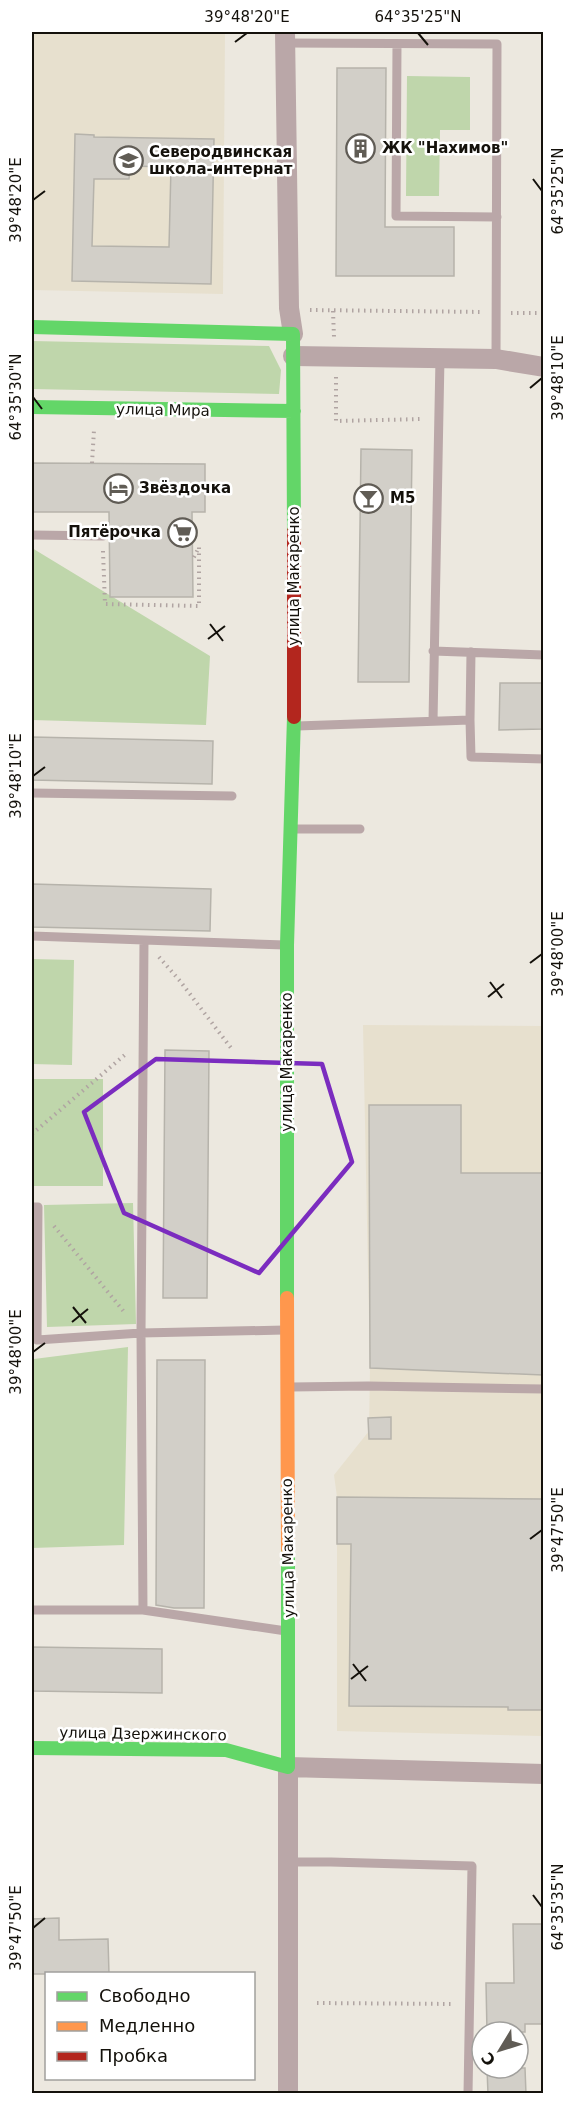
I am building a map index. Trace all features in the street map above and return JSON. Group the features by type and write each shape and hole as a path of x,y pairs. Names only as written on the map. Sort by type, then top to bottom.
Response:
{"street":[{"name":"улица Макаренко","path":"285,37 289,308 293,334 294,411 294,726 287,945 288,2094"},
{"path":"32,327 293,334"},
{"path":"292,356 496,359 543,367"},
{"name":"улица Мира","path":"32,407 294,411"},
{"name":"улица Дзержинского","path":"32,1748 226,1750 288,1767"},
{"path":"288,1767 543,1774"}],"lane":[{"path":"285,37 397,44 497,44 496,359"},
{"path":"397,44 396,216 496,217"},
{"path":"433,721 440,358"},
{"path":"32,535 103,536"},
{"path":"433,651 543,655"},
{"path":"471,652 471,757 543,759"},
{"path":"294,726 470,720"},
{"path":"32,793 232,796"},
{"path":"290,829 360,829"},
{"path":"32,936 287,945"},
{"path":"143,1610 141,1333 144,940"},
{"path":"35,1207 37,1340 141,1333 287,1329"},
{"path":"289,1387 543,1389"},
{"path":"32,1610 143,1610 288,1632"},
{"path":"288,1862 472,1866 468,2094"}],"path":[{"path":"300,310 543,313"},
{"path":"336,421 439,418"},
{"path":"92,464 94,424"},
{"path":"103,536 105,604 199,606 199,547 192,561"},
{"path":"144,940 180,981 231,1048"},
{"path":"32,1134 143,1040"},
{"path":"35,1207 141,1333"},
{"path":"318,2003 470,2004"}],"highlighted area":[{"path":"156,1059 322,1064 352,1162 259,1273 124,1213 84,1112"}],"shaded area":[{"name":"Северодвинская школа-интернат","path":"32,32 225,32 223,294 32,290"},
{"path":"363,1025 543,1026 543,1736 337,1731 337,1497 334,1475 369,1431 370,1368"}],"green space":[{"path":"407,76 470,77 470,130 440,130 439,196 406,196"},
{"path":"32,341 269,346 281,370 279,394 32,389"},
{"path":"32,548 210,656 206,725 32,720"},
{"path":"32,959 74,960 72,1065 32,1064"},
{"path":"32,1079 103,1079 103,1186 32,1186"},
{"path":"133,1203 136,1324 47,1327 44,1205"},
{"path":"128,1347 124,1545 32,1548 34,1359"}],"building":[{"name":"ЖК \"Нахимов\"","path":"337,68 386,68 385,227 454,227 454,276 336,276"},
{"path":"75,134 94,135 94,137 214,139 211,284 72,281","holes":["130,166 171,167 169,247 92,246 94,179 129,179"]},
{"path":"361,449 412,450 409,682 358,682"},
{"path":"32,463 205,464 205,512 192,512 193,597 110,597 109,512 32,512"},
{"path":"500,683 543,683 543,729 499,730"},
{"path":"32,737 213,741 212,784 32,780"},
{"path":"32,884 211,889 210,931 32,927"},
{"path":"165,1050 209,1051 207,1298 163,1298"},
{"path":"369,1105 461,1105 461,1173 543,1173 543,1375 370,1368"},
{"path":"157,1360 205,1360 204,1608 174,1608 156,1605"},
{"path":"391,1417 391,1439 369,1439 368,1418"},
{"path":"337,1497 543,1499 543,1710 508,1710 508,1707 349,1706 351,1544 337,1544"},
{"path":"32,1647 162,1649 162,1693 32,1691"},
{"path":"59,1918 59,1940 108,1939 109,1972 32,1974 32,1919"},
{"path":"513,1924 543,1924 543,2024 530,2024 530,2020 487,2020 486,1983 514,1983"},
{"path":"487,2080 525,2080 526,2094 488,2094"}],"traffic: fast":[{"path":"32,327 293,334 294,531"},
{"path":"32,407 294,411"},
{"path":"287,1298 287,945 294,717"},
{"path":"32,1748 226,1750 288,1767 288,1549"}],"traffic: slow":[{"path":"287,1298 288,1549"}],"traffic: jam":[{"path":"294,531 294,717"}],"place":[{"name":"ЖК \"Нахимов\"","path":"361,148"},
{"name":"Северодвинская школа-интернат","path":"128,161"},
{"name":"Звёздочка","path":"118,488"},
{"name":"М5","path":"369,498"},
{"name":"Пятёрочка","path":"182,532"}]}
